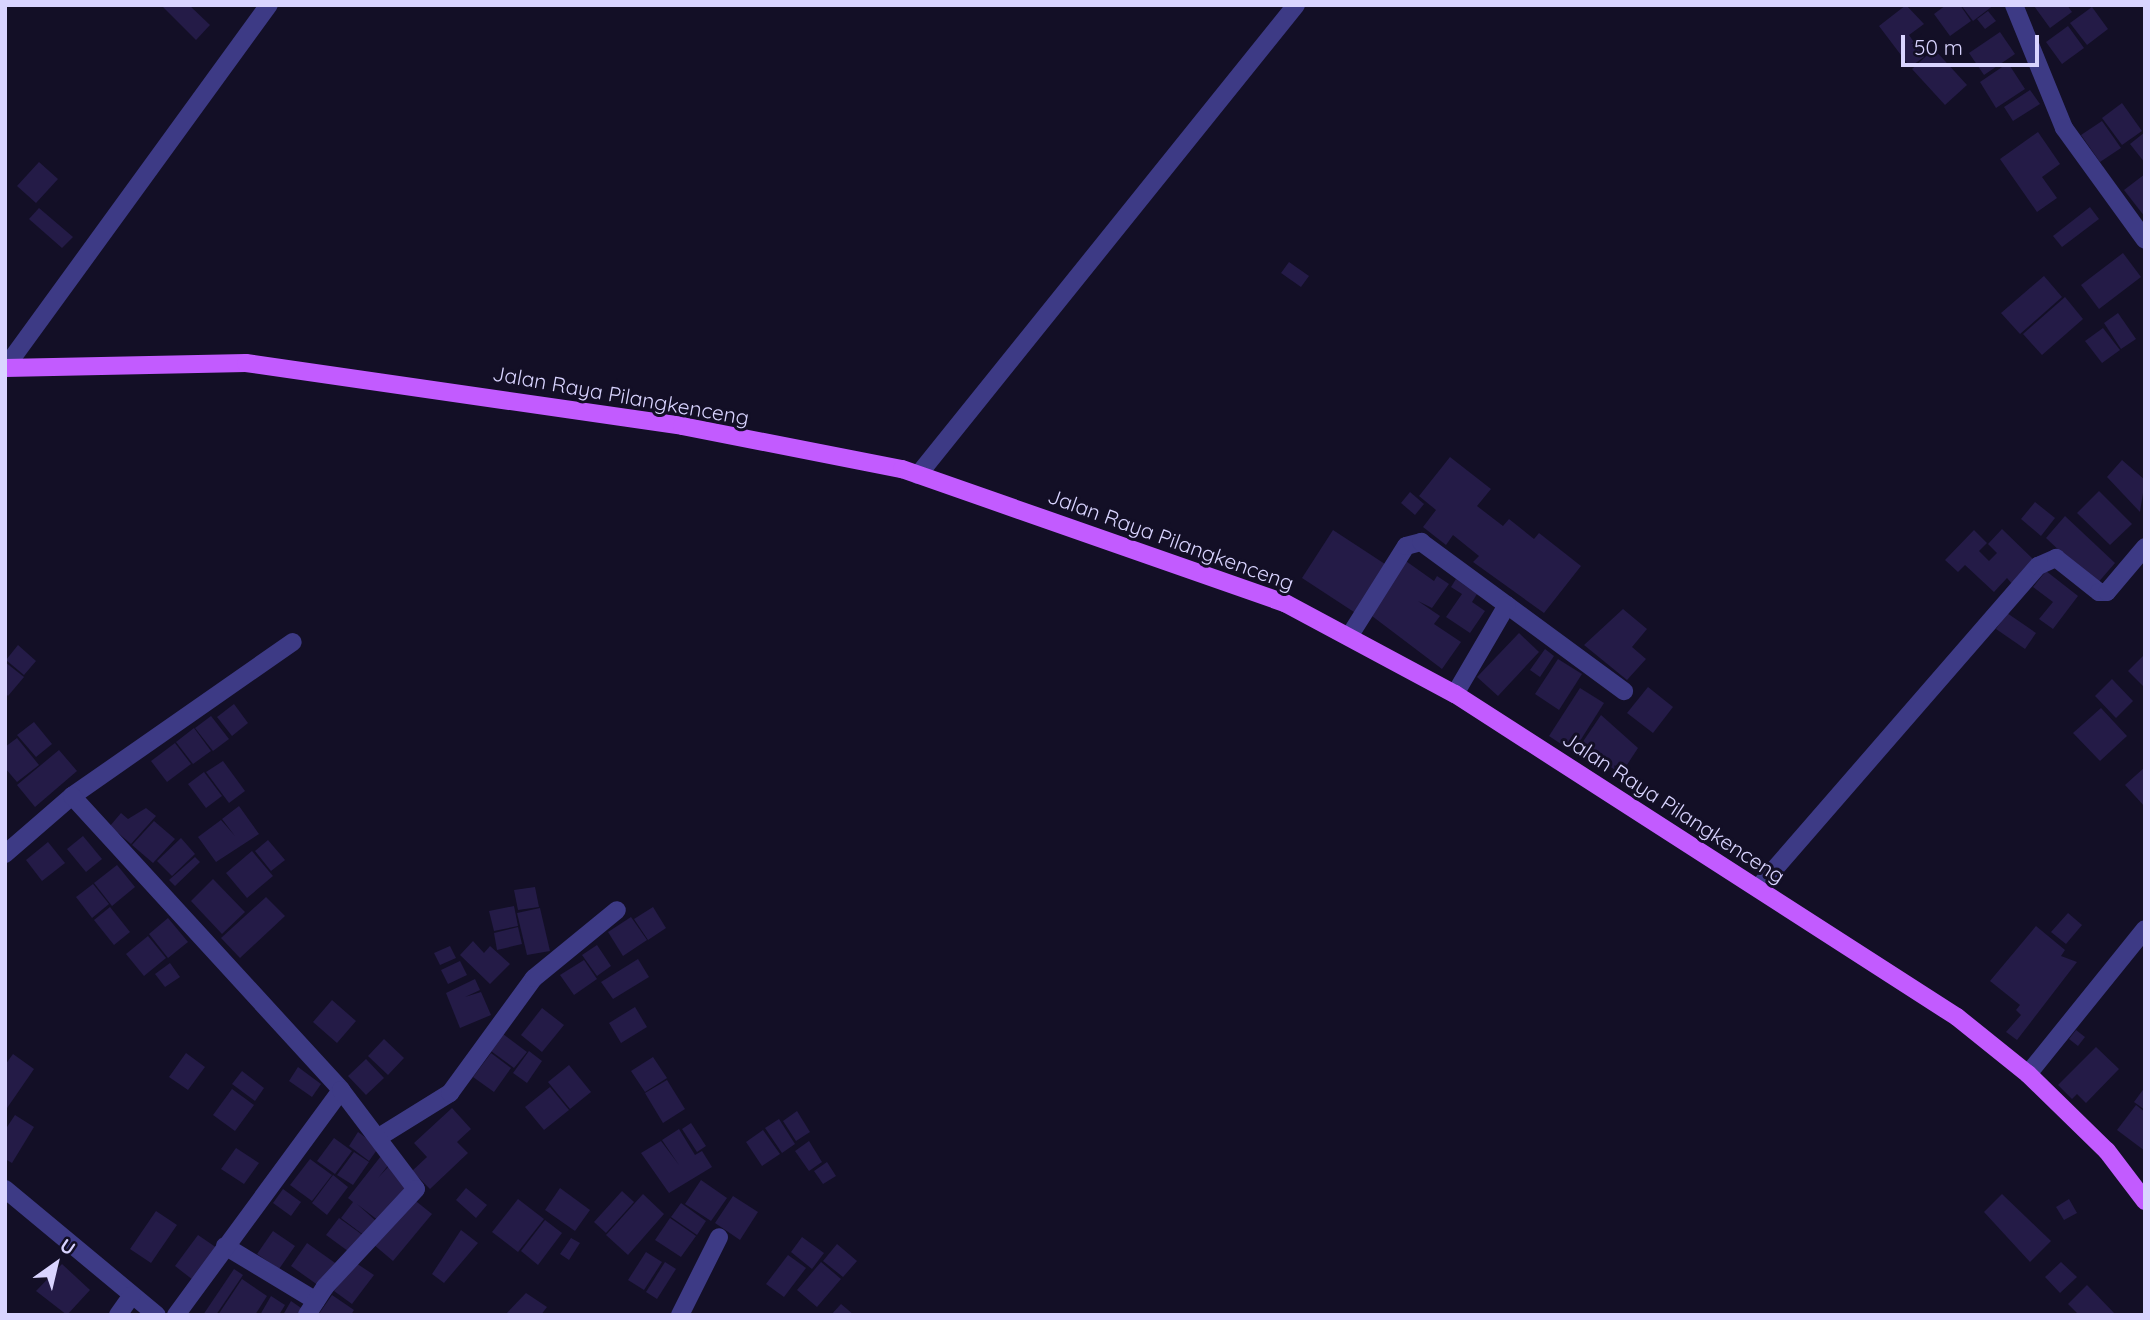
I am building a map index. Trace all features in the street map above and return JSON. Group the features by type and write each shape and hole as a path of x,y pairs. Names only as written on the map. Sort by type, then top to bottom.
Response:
{"main road":[{"name":"Jalan Raya Pilangkenceng","path":"5,368 190,362 340,373 682,426 918,475 1285,603 1350,635 1455,694 1957,1017 2028,1074 2107,1151 2145,1201"}],"street":[{"path":"5,368 269,5"},
{"path":"918,475 1296,5"},
{"path":"2014,5 2064,128 2145,240"},
{"path":"1350,635 1412,542 1428,545 1624,691"},
{"path":"1758,888 2038,566 2056,558 2107,592 2145,547"},
{"path":"1455,694 1507,605"},
{"path":"7,848 72,796 293,642"},
{"path":"72,796 341,1090 415,1184 416,1193 312,1308 225,1246"},
{"path":"379,1137 450,1094 534,978 617,910"},
{"path":"2028,1074 2145,929"},
{"path":"176,1315 341,1090"},
{"path":"5,1189 157,1315"},
{"path":"680,1315 719,1237"},
{"path":"118,1315 132,1295"}],"building":[{"path":"161,5 189,5 210,25 196,40"},
{"path":"1906,5 1924,24 1909,35 1924,57 1910,67 1879,26"},
{"path":"1946,5 1960,5 1971,21 1950,36 1934,14"},
{"path":"1961,5 1994,5 1973,21"},
{"path":"2067,5 2072,12 2050,28 2034,6"},
{"path":"2092,7 2108,29 2087,45 2070,23"},
{"path":"1988,11 1996,21 1985,29 1977,19"},
{"path":"2068,26 2084,48 2062,64 2046,42"},
{"path":"2000,32 2015,54 1984,75 1969,53"},
{"path":"1934,49 1967,85 1945,105 1912,69"},
{"path":"2008,63 2025,89 1996,108 1980,82"},
{"path":"2030,90 2040,104 2013,121 2004,107"},
{"path":"2122,103 2142,131 2122,145 2102,118"},
{"path":"2102,121 2121,148 2100,162 2081,135"},
{"path":"2038,132 2060,164 2042,177 2057,198 2037,212 2000,159"},
{"path":"2145,132 2145,163 2130,144"},
{"path":"39,162 58,179 36,203 17,186"},
{"path":"2145,174 2145,217 2124,190"},
{"path":"2090,207 2099,219 2062,247 2053,236"},
{"path":"39,208 73,237 62,248 29,219"},
{"path":"2123,253 2141,277 2099,309 2081,285"},
{"path":"1289,262 1309,276 1301,287 1281,273"},
{"path":"2044,276 2062,297 2020,334 2001,313"},
{"path":"2065,297 2083,319 2042,355 2023,334"},
{"path":"2118,313 2136,339 2121,349 2104,323"},
{"path":"2103,328 2120,350 2102,363 2085,341"},
{"path":"1450,457 1491,489 1477,506 1503,526 1509,519 1534,539 1539,533 1581,566 1544,613 1473,562 1479,556 1453,535 1446,545 1423,527 1436,510 1419,496"},
{"path":"2122,460 2145,480 2140,512 2107,477"},
{"path":"2099,491 2132,524 2110,545 2077,513"},
{"path":"1410,492 1424,504 1415,515 1401,503"},
{"path":"2035,502 2055,518 2041,536 2021,519"},
{"path":"2065,516 2115,563 2096,585 2046,538"},
{"path":"2002,529 2036,562 2013,585 2007,578 1994,592 1965,565 1958,572 1945,560 1974,530 1987,543 1979,551 1989,561 1997,553 1988,544"},
{"path":"1333,530 1388,566 1357,614 1302,578"},
{"path":"1403,559 1434,581 1437,576 1449,584 1432,608 1418,601 1440,616 1434,624 1461,642 1442,669 1368,613"},
{"path":"2046,571 2078,596 2053,629 2039,619 2053,602 2033,587"},
{"path":"1456,579 1477,594 1472,602 1485,611 1470,633 1446,617 1462,594 1451,587"},
{"path":"1623,609 1647,629 1632,647 1646,659 1627,680 1584,645"},
{"path":"2007,613 2036,633 2025,649 1996,629"},
{"path":"1519,633 1539,652 1498,696 1477,677"},
{"path":"18,645 36,661 24,675 6,660"},
{"path":"1545,649 1554,656 1540,677 1530,670"},
{"path":"2145,654 2145,688 2128,671"},
{"path":"1558,659 1582,674 1559,710 1535,694"},
{"path":"5,662 24,677 8,696 5,693"},
{"path":"2112,679 2133,701 2116,718 2095,696"},
{"path":"1648,687 1673,707 1653,733 1627,713"},
{"path":"1580,688 1604,703 1573,752 1549,736"},
{"path":"234,704 248,723 232,736 217,717"},
{"path":"2101,708 2127,736 2100,761 2073,733"},
{"path":"1601,715 1638,748 1621,774 1580,746"},
{"path":"211,716 229,739 213,751 195,728"},
{"path":"34,722 52,744 36,757 17,735"},
{"path":"194,728 211,751 193,764 176,742"},
{"path":"17,738 39,765 17,782 5,768 5,747"},
{"path":"175,743 191,764 167,782 151,761"},
{"path":"59,750 77,771 35,807 17,785"},
{"path":"223,761 245,791 229,803 206,772"},
{"path":"2145,767 2145,807 2125,785"},
{"path":"204,772 222,796 206,808 188,784"},
{"path":"239,806 259,834 216,862 198,837 221,820 235,836 222,819"},
{"path":"146,808 156,816 131,844 110,826 121,813 128,819"},
{"path":"154,821 175,839 153,863 132,845"},
{"path":"83,836 102,859 86,872 67,849"},
{"path":"181,838 195,854 172,876 157,861"},
{"path":"268,840 285,860 271,871 255,851"},
{"path":"48,842 65,863 42,881 26,860"},
{"path":"252,851 273,876 247,898 226,873"},
{"path":"195,857 200,862 175,886 169,880"},
{"path":"117,865 135,887 112,906 94,883"},
{"path":"213,879 245,912 222,934 191,901"},
{"path":"93,884 109,904 92,918 76,897"},
{"path":"535,887 539,907 518,910 514,890"},
{"path":"266,897 285,916 240,958 221,938"},
{"path":"514,906 518,926 494,931 489,911"},
{"path":"110,907 130,932 114,945 94,920"},
{"path":"653,907 666,928 648,940 634,919"},
{"path":"540,908 550,951 527,955 517,913"},
{"path":"2068,913 2082,925 2066,944 2051,932"},
{"path":"631,917 647,940 623,956 608,932"},
{"path":"168,918 188,942 168,958 149,934"},
{"path":"2036,926 2065,950 2061,956 2077,962 2017,1040 2006,1032 2021,1015 2016,1010 2020,1005 1990,981"},
{"path":"518,927 522,944 497,950 494,933"},
{"path":"148,936 166,958 144,976 126,954"},
{"path":"473,941 484,953 490,946 510,964 490,984 460,955"},
{"path":"597,945 611,966 597,976 582,955"},
{"path":"450,946 456,958 440,965 434,953"},
{"path":"638,959 649,977 613,999 601,982"},
{"path":"584,960 597,979 574,995 560,975"},
{"path":"460,961 467,975 448,984 441,970"},
{"path":"170,963 180,977 165,987 155,974"},
{"path":"475,979 480,990 465,997 481,992 491,1015 460,1028 446,993"},
{"path":"332,1000 356,1021 337,1043 313,1022"},
{"path":"635,1007 647,1027 621,1043 609,1023"},
{"path":"542,1008 564,1025 542,1052 521,1035"},
{"path":"2076,1030 2085,1037 2078,1046 2069,1039"},
{"path":"503,1034 527,1052 514,1068 491,1051"},
{"path":"384,1039 404,1058 388,1075 368,1056"},
{"path":"2096,1047 2119,1069 2086,1103 2077,1094 2072,1099 2058,1085"},
{"path":"529,1051 542,1061 527,1083 513,1073"},
{"path":"186,1053 205,1067 188,1090 169,1077"},
{"path":"491,1053 511,1068 494,1092 473,1077"},
{"path":"13,1054 34,1069 5,1111 5,1065"},
{"path":"653,1057 667,1078 645,1092 631,1071"},
{"path":"366,1059 384,1078 366,1095 348,1076"},
{"path":"569,1065 591,1092 570,1109 548,1082"},
{"path":"298,1067 321,1084 312,1097 289,1081"},
{"path":"242,1071 264,1088 255,1101 232,1084"},
{"path":"667,1080 685,1109 663,1123 645,1093"},
{"path":"550,1087 569,1110 544,1130 525,1107"},
{"path":"2145,1087 2145,1110 2134,1102"},
{"path":"232,1089 254,1105 235,1131 213,1115"},
{"path":"2136,1105 2145,1112 2145,1151 2117,1130"},
{"path":"452,1108 471,1129 457,1142 468,1153 430,1189 412,1171 427,1157 414,1143"},
{"path":"797,1111 810,1132 796,1141 783,1121"},
{"path":"15,1115 34,1127 12,1163 5,1159 5,1130"},
{"path":"779,1119 795,1144 782,1153 765,1128"},
{"path":"691,1123 706,1146 697,1152 682,1129"},
{"path":"679,1129 695,1155 702,1151 712,1167 669,1193 641,1153 661,1141 679,1165 662,1140"},
{"path":"763,1130 780,1154 762,1166 746,1142"},
{"path":"358,1132 379,1147 369,1161 349,1146"},
{"path":"334,1138 352,1151 335,1174 317,1161"},
{"path":"809,1141 822,1162 809,1171 795,1151"},
{"path":"236,1148 259,1163 244,1184 221,1169"},
{"path":"354,1152 369,1162 353,1185 337,1175"},
{"path":"381,1156 390,1163 378,1178 389,1166 415,1187 379,1221 357,1204 376,1221 365,1236 341,1218 353,1202 348,1198"},
{"path":"310,1159 332,1175 312,1201 290,1185"},
{"path":"827,1162 836,1176 823,1184 814,1171"},
{"path":"333,1175 348,1187 327,1215 312,1203"},
{"path":"701,1180 727,1198 711,1221 685,1204"},
{"path":"466,1188 487,1205 476,1218 456,1200"},
{"path":"560,1188 590,1210 575,1231 545,1210"},
{"path":"283,1189 301,1202 291,1216 273,1203"},
{"path":"622,1191 634,1202 606,1233 594,1222"},
{"path":"643,1194 664,1214 628,1255 606,1235"},
{"path":"2002,1194 2051,1241 2030,1262 1984,1212"},
{"path":"733,1196 758,1212 740,1240 715,1223"},
{"path":"412,1198 432,1214 393,1261 373,1244"},
{"path":"518,1199 544,1219 518,1252 492,1232"},
{"path":"2069,1199 2077,1213 2064,1220 2056,1207"},
{"path":"681,1203 706,1221 697,1235 671,1217"},
{"path":"156,1211 177,1225 151,1263 130,1249"},
{"path":"339,1218 364,1236 352,1254 326,1235"},
{"path":"670,1218 696,1236 681,1257 655,1240"},
{"path":"545,1220 562,1233 538,1265 521,1251"},
{"path":"461,1230 478,1243 444,1283 432,1274"},
{"path":"273,1231 295,1246 279,1269 257,1254"},
{"path":"198,1235 217,1248 193,1280 175,1266"},
{"path":"802,1237 824,1253 812,1269 791,1252"},
{"path":"571,1238 580,1243 569,1260 560,1254"},
{"path":"307,1243 338,1265 322,1288 291,1266"},
{"path":"837,1244 857,1261 843,1277 823,1261"},
{"path":"646,1252 662,1262 644,1290 628,1280"},
{"path":"788,1255 806,1268 784,1297 766,1284"},
{"path":"665,1262 676,1269 657,1299 646,1292"},
{"path":"821,1262 841,1279 817,1307 797,1290"},
{"path":"2061,1262 2077,1277 2060,1293 2045,1277"},
{"path":"356,1263 374,1275 352,1304 334,1291"},
{"path":"62,1264 90,1290 67,1315 36,1291"},
{"path":"234,1269 243,1275 216,1315 203,1315"},
{"path":"242,1279 267,1296 255,1315 218,1315"},
{"path":"2087,1285 2116,1315 2079,1315 2068,1304"},
{"path":"526,1293 547,1307 541,1315 505,1315"},
{"path":"332,1295 354,1310 351,1315 318,1315"},
{"path":"271,1296 285,1305 279,1315 260,1315"},
{"path":"291,1301 304,1310 300,1315 283,1315"},
{"path":"841,1304 854,1315 831,1315"}]}
